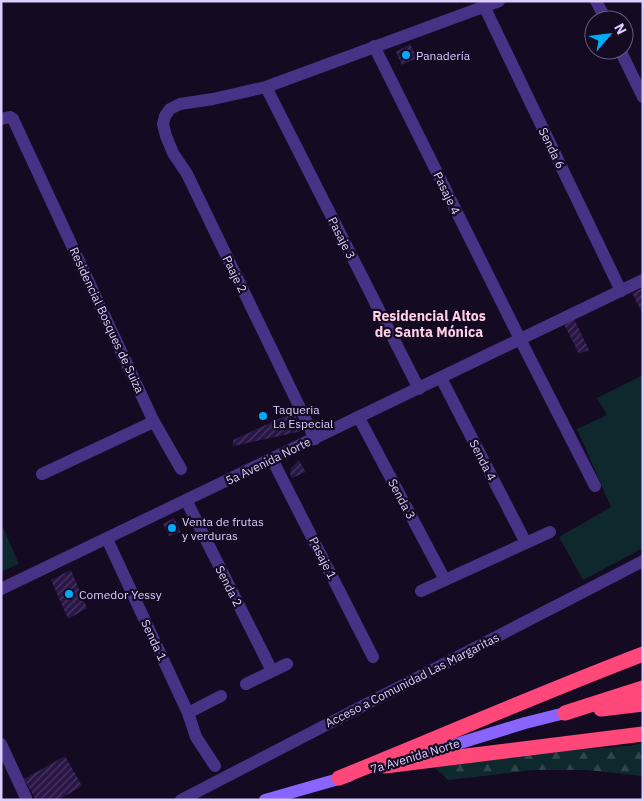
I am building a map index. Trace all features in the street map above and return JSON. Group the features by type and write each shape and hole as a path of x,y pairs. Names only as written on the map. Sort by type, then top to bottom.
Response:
{"highway":[{"path":"339,778 643,654"},
{"path":"565,713 643,688"},
{"path":"565,713 643,704"},
{"path":"385,766 643,734"}],"main road":[{"name":"7a Avenida Norte","path":"265,800 525,723 565,713"}],"street":[{"path":"266,87 498,1"},
{"name":"Senda 6","path":"484,6 621,290"},
{"name":"Pasaje 4","path":"374,46 595,486"},
{"path":"625,60 643,97"},
{"name":"Paaje 2","path":"266,87 213,100 180,104 170,109 165,116 163,124 173,153 187,174 314,439"},
{"name":"Pasaje 3","path":"266,87 419,388"},
{"name":"Residencial Bosques de Suiza","path":"1,119 10,117 13,119 153,420"},
{"name":"5a Avenida Norte","path":"1,590 643,280"},
{"name":"Senda 4","path":"441,378 526,543"},
{"name":"Senda 3","path":"359,418 444,580"},
{"path":"42,474 151,423 153,420 181,469"},
{"name":"Pasaje 1","path":"272,459 373,657"},
{"name":"Senda 2","path":"186,500 272,671"},
{"path":"420,591 550,532"},
{"name":"Senda 1","path":"107,539 188,714 196,737 215,766"},
{"name":"Acceso a Comunidad Las Margaritas","path":"181,800 643,561"},
{"path":"246,684 287,664"},
{"path":"188,714 221,696"},
{"path":"1,744 26,798"}],"green space":[{"path":"643,375 643,548 583,580 559,537 611,507 577,429 607,415 597,398"},
{"path":"1,523 19,564 1,572"},
{"path":"643,743 642,776 587,770 532,770 449,780 435,768 533,753 629,746"}],"building":[{"name":"Panadería","path":"410,44 417,58 402,65 396,52"},
{"path":"643,288 643,315 632,293"},
{"path":"574,319 589,350 579,354 564,324"},
{"path":"294,412 302,431 233,446 233,440"},
{"path":"299,460 306,472 292,478 290,474 291,468"},
{"name":"Venta de frutas y verduras","path":"174,518 181,532 169,536 163,524"},
{"name":"Comedor Yessy","path":"71,570 87,608 68,619 51,580"},
{"path":"65,756 82,786 58,800 36,800 24,779"}],"place":[{"name":"Panadería","path":"406,55"},
{"name":"Taqueria La Especial","path":"263,416"},
{"name":"Venta de frutas y verduras","path":"172,528"},
{"name":"Comedor Yessy","path":"69,594"}],"district":[{"name":"Residencial Altos de Santa Mónica","path":"429,324"}]}
